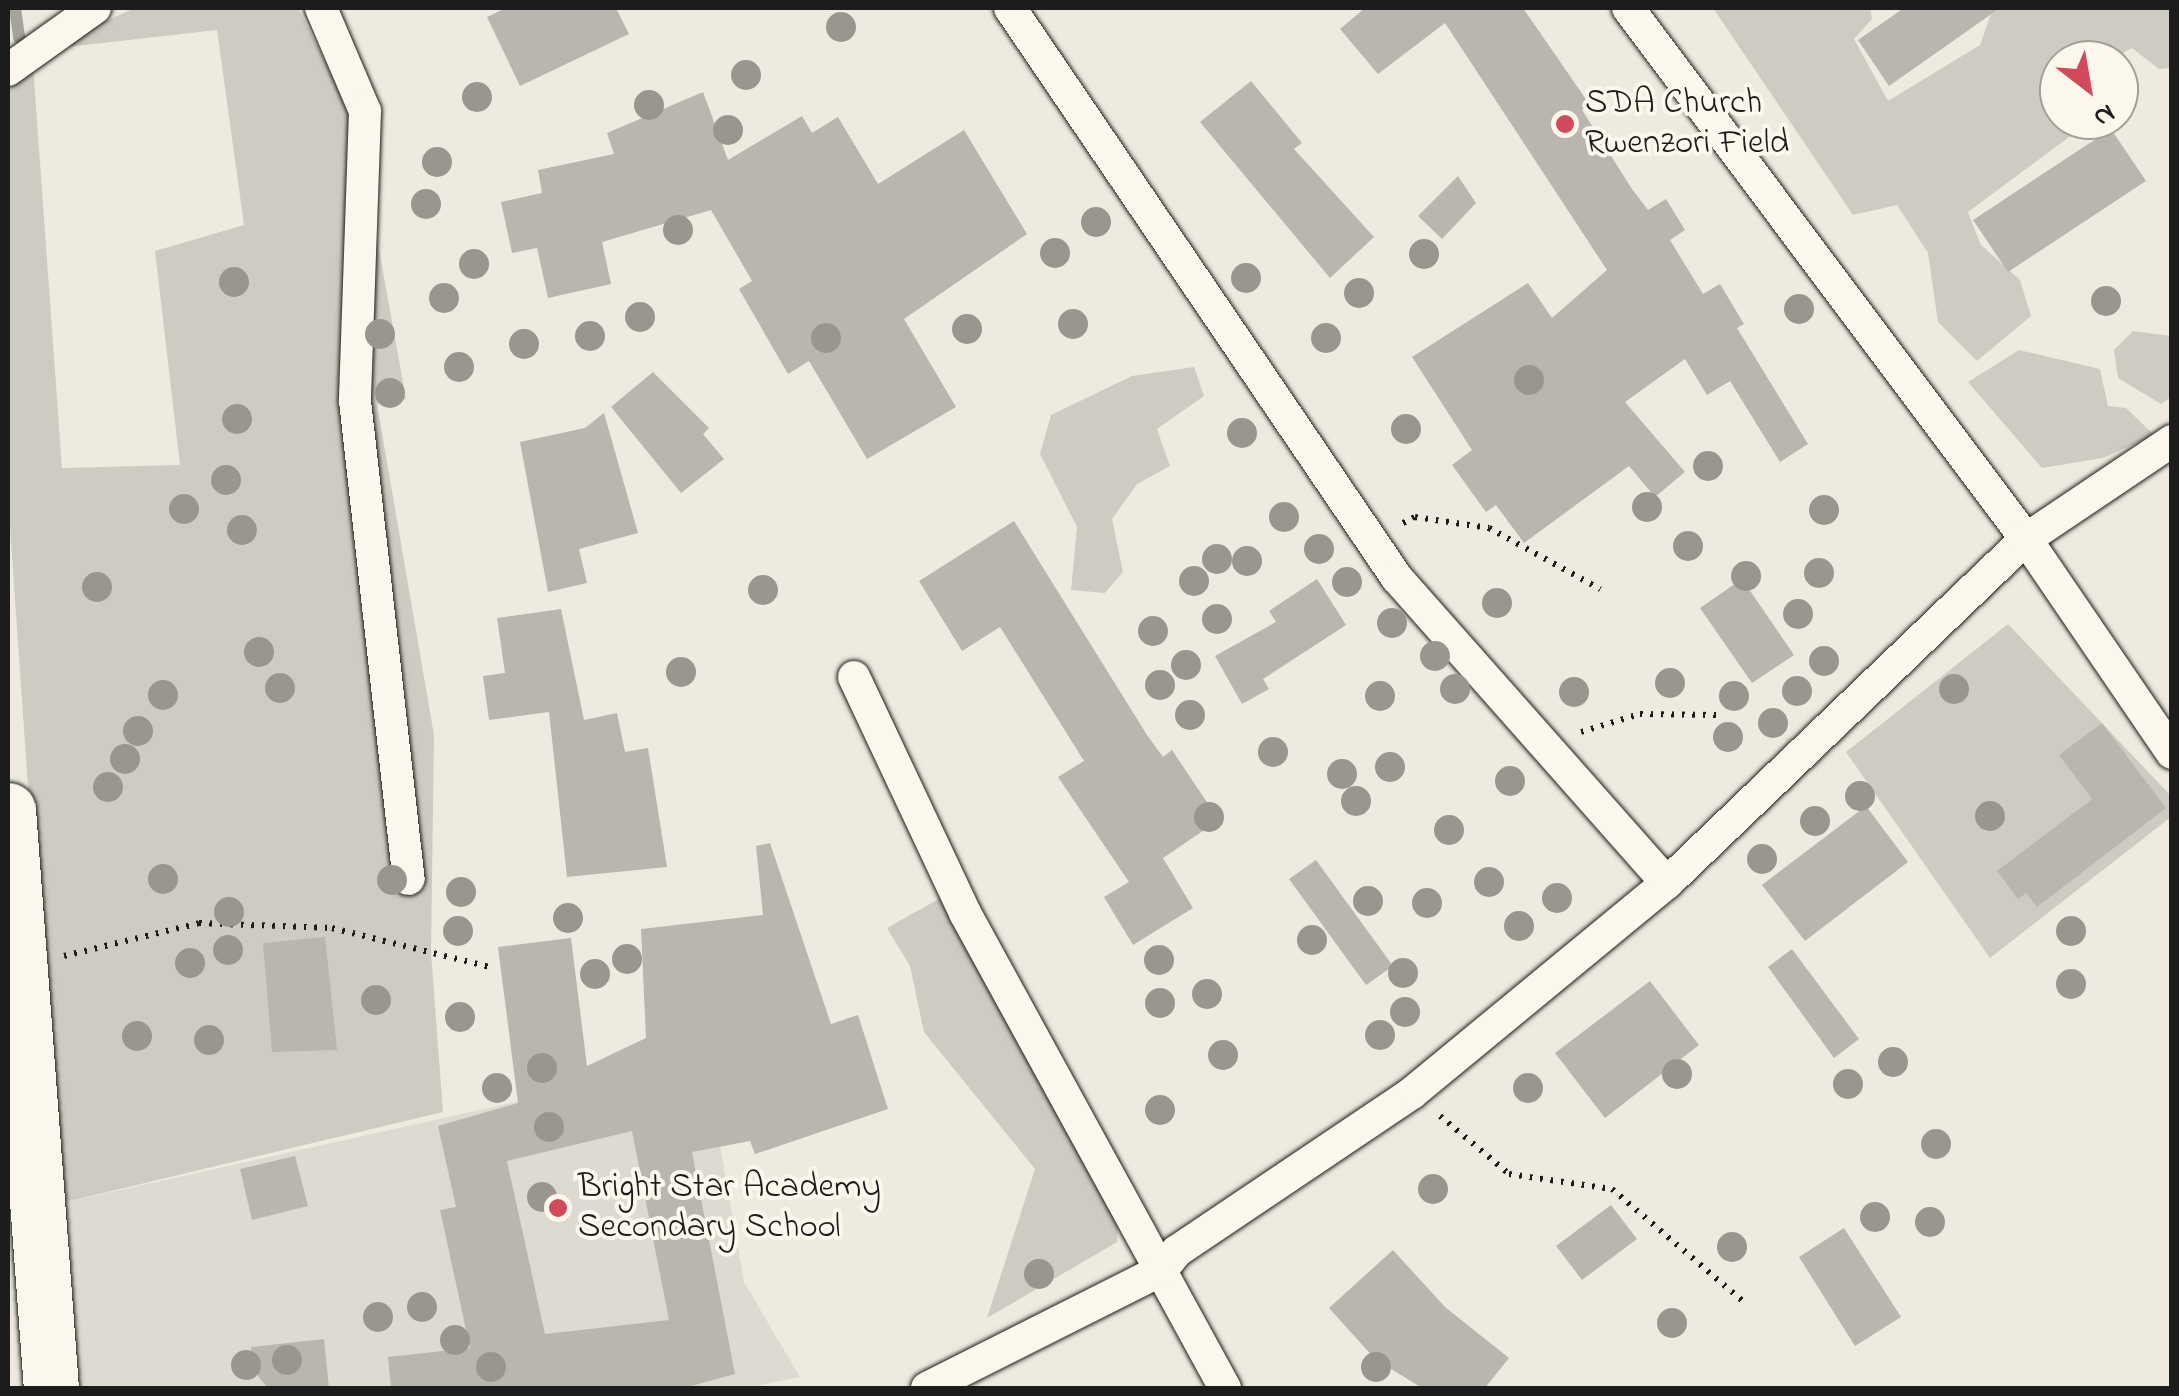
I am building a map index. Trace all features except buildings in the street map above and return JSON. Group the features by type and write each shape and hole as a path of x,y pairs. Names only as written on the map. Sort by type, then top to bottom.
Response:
{"highway":[{"path":"8,810 51,1388"}],"street":[{"path":"8,70 94,8"},
{"path":"321,8 366,110 356,401 410,879"},
{"path":"1010,8 1372,542 1668,882"},
{"path":"1628,8 2026,539 2172,752"},
{"path":"927,1388 1162,1270 1178,1251 1412,1093 1668,882 2026,539 2172,441"},
{"path":"854,677 965,914 1226,1388"}],"path":[{"path":"1372,542 1415,517 1489,528 1600,589"},
{"path":"1547,743 1640,714 1716,715"},
{"path":"20,967 199,923 332,928 490,967"},
{"path":"1412,1093 1509,1174 1612,1189 1746,1304"}],"shaded area":[{"path":"135,8 298,8 356,122 406,399 377,404 434,735 431,953 443,1112 57,1204 8,499 8,65 32,54 62,468 180,465 155,251 244,225 217,30 42,50"},
{"path":"1713,8 1870,8 1872,19 1854,39 1888,101 1980,45 1993,8 2171,8 2171,68 2159,69 2139,53 2139,40 2039,40 2039,140 2065,140 1968,212 1981,245 2020,280 2031,316 1977,361 1938,322 1928,253 1897,205 1853,215"},
{"path":"2133,331 2171,336 2171,397 2161,404 2118,378 2114,350"},
{"path":"2019,350 2100,369 2108,406 2126,408 2154,435 2103,458 2042,468 1968,382"},
{"path":"1194,367 1204,396 1157,429 1170,466 1137,484 1112,519 1123,572 1105,593 1071,590 1077,527 1040,454 1051,415 1132,376"},
{"path":"2008,624 2171,796 2171,817 1990,958 1846,752"},
{"path":"944,896 1121,1161 1117,1242 987,1318 1035,1169 924,1032 910,966 887,928"},
{"path":"705,1060 744,1282 800,1377 745,1388 76,1388 57,1204"}],"waterway":[{"path":"15,8 19,38"}],"place":[{"name":"SDA Church Rwenzori Field","path":"1565,124"},
{"name":"Bright Star Academy Secondary School","path":"558,1208"}]}
